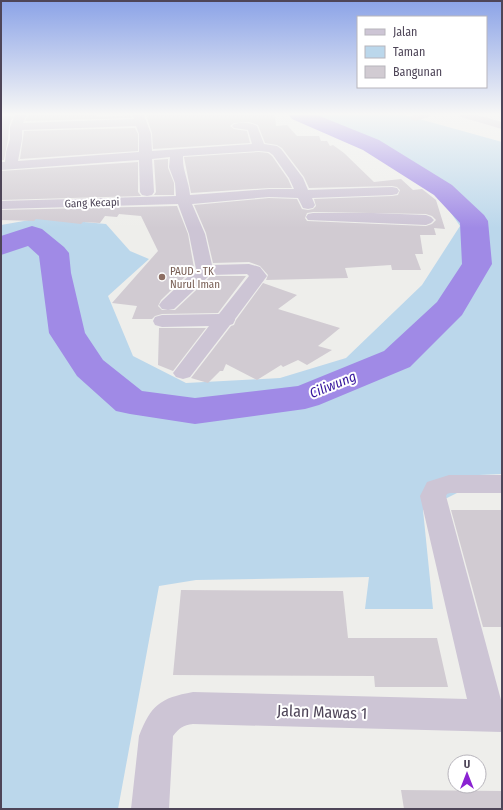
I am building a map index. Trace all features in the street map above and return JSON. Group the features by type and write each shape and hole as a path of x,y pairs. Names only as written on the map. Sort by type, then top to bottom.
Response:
{"street":[{"path":"12,153 6,166 177,153 176,167 182,183 183,200 197,234 205,270"},
{"path":"278,153 296,178 315,223 373,217 426,220"},
{"path":"145,155 147,192"},
{"name":"Gang Kecapi","path":"1,205 183,200 251,194 392,191"},
{"path":"183,373 226,320 258,278 258,274 254,271 249,269 205,270 165,313 226,320"},
{"path":"495,716 433,496 436,488 449,484 502,484"},
{"name":"Jalan Mawas 1","path":"150,809 156,736 160,725 167,716 178,710 193,708 495,716"}],"green space":[{"path":"381,153 502,153 502,474 479,475 475,484 423,510 433,609 365,609 369,577 196,580 159,586 118,809 1,809 1,225 41,218 106,224 130,251 149,259 108,296 133,356 186,383 280,378 346,358 422,285 460,226 433,187 396,159"}],"building":[{"path":"1,153 5,153 4,160 1,160"},
{"path":"21,153 111,153 20,159"},
{"path":"268,153 272,156 288,179 292,188 191,193 184,157"},
{"path":"286,153 344,153 374,182 401,179 413,190 422,189 436,200 445,229 434,228 436,235 420,235 423,254 415,254 421,270 392,270 391,265 345,268 348,278 266,280 268,275 260,266 249,262 213,263 206,233 194,205 269,198 297,199 302,209 308,210 313,209 316,206 314,199 392,196 398,195 400,190 397,187 392,186 309,188 304,177","holes":["313,212 426,214 432,216 436,220 432,224 426,226 307,221 305,218 307,213"]},
{"path":"168,159 168,168 174,183 174,195 154,195 156,192 154,160"},
{"path":"138,162 138,192 141,196 1,200 1,171"},
{"path":"177,206 188,234 194,268 161,300 158,306 162,310 175,310 211,276 246,276 218,313 162,314 155,316 152,319 132,319 137,306 112,303 158,251 141,216 119,214 117,217 105,216 100,223 83,222 81,224 36,219 34,221 1,220 1,210"},
{"path":"263,283 297,295 278,309 340,328 318,346 332,350 307,365 298,360 283,367 281,365 257,380 226,364 223,371 220,371 208,383 191,378 231,326 234,325"},
{"path":"159,328 206,328 173,371 158,365"},
{"path":"451,510 502,510 502,627 483,627"},
{"path":"181,590 343,591 348,638 437,638 448,687 375,687 374,676 173,675"},
{"path":"401,790 447,790 447,794 487,794 487,791 502,791 502,809 404,809"}],"waterway":[{"name":"Ciliwung","path":"1,246 32,235 54,253 56,273 67,333 90,368 130,402 195,411 305,397 397,359 450,308 477,264 474,221 443,190 383,153"}],"place":[{"name":"PAUD - TK Nurul Iman","path":"162,277"}]}
